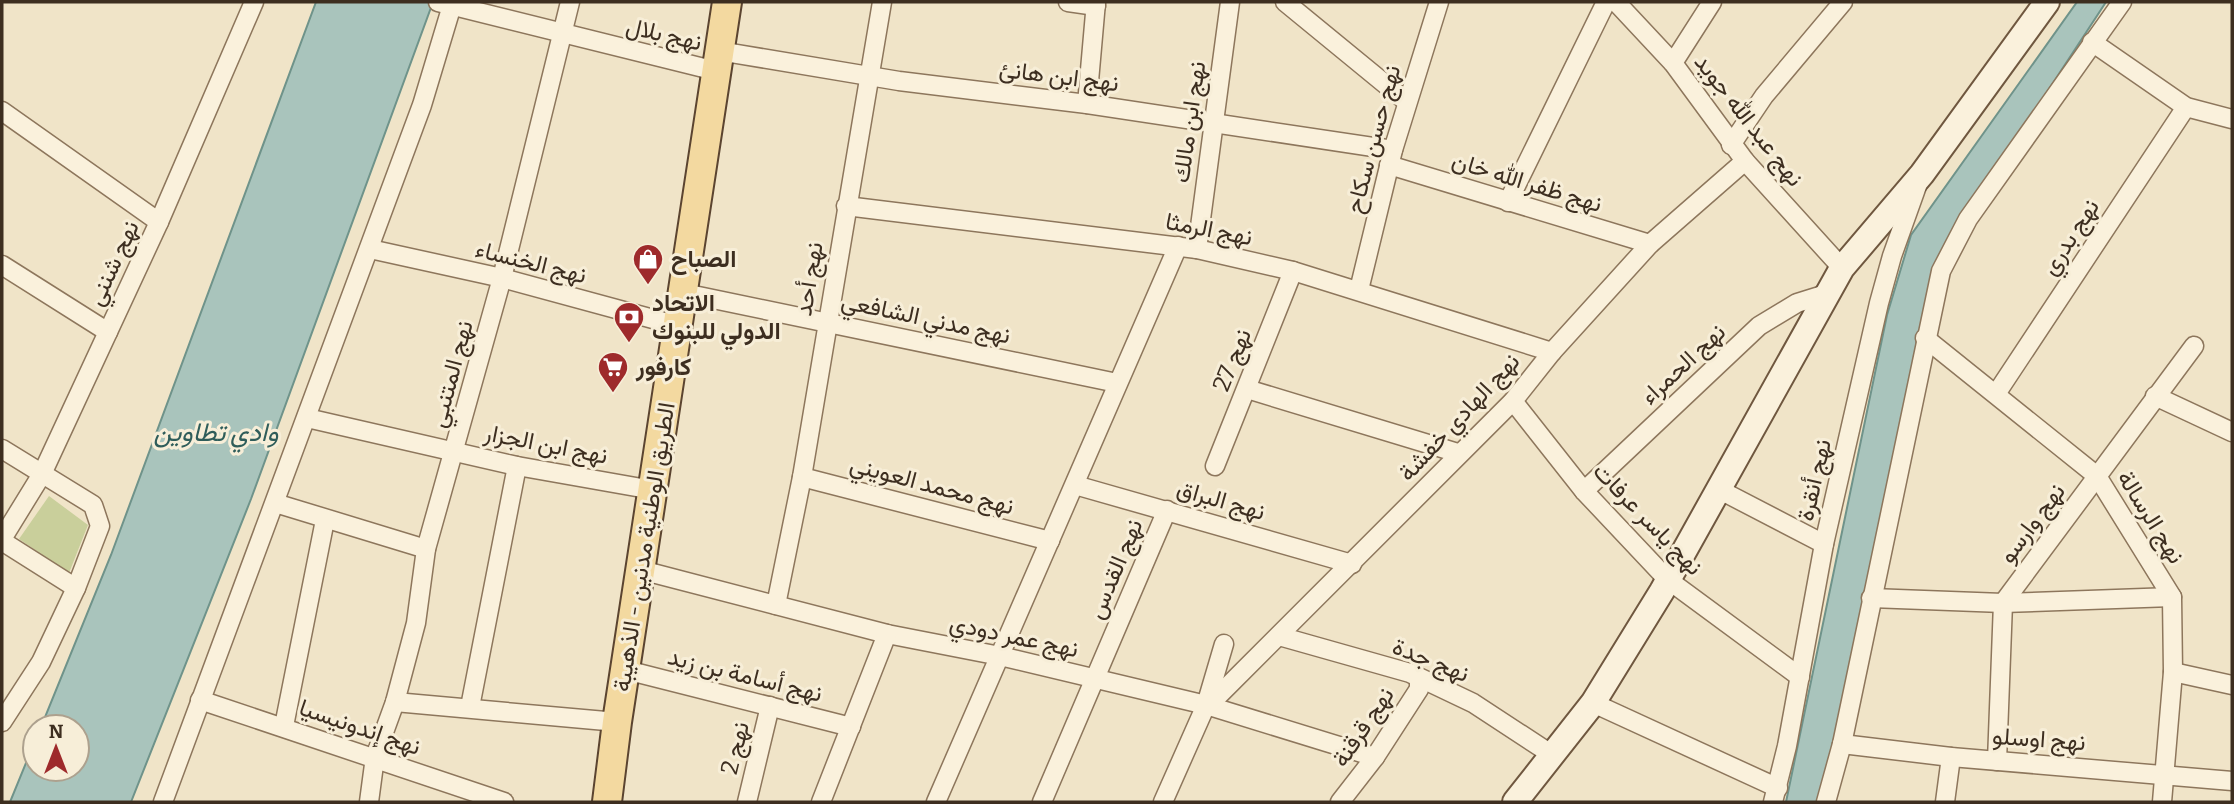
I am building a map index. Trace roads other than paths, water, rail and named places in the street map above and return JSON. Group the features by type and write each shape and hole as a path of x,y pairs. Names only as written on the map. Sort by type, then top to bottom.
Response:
{"main road":[{"name":"الطريق الوطنية مدنين - الذهيبة","path":"607,802 726,2"},
{"path":"1522,801 1593,703 1720,490 1842,268 1922,174 2047,2"}],"street":[{"name":"نهج شنني","path":"2,540 42,474 159,222 254,2"},
{"name":"نهج المتنبي","path":"369,802 375,757 395,702 416,623 426,549 456,450 502,278 570,2"},
{"name":"نهج أحد","path":"776,605 802,477 882,2"},
{"path":"1069,2 1096,4 1087,104"},
{"name":"نهج ابن مالك","path":"1197,249 1230,2"},
{"path":"1285,2 1407,102"},
{"name":"نهج حسن سكاح","path":"1359,290 1391,158 1439,2"},
{"path":"1508,202 1606,2"},
{"name":"نهج عبد الله جويد","path":"1616,2 1672,63 1731,145 1842,268"},
{"path":"1672,63 1712,2"},
{"path":"1731,145 1764,96 1843,2"},
{"path":"1826,802 1842,744 1941,271 1968,219 2122,2"},
{"path":"163,802 422,106 445,3"},
{"name":"نهج بلال","path":"445,3 561,34 718,61"},
{"path":"2092,42 2186,107 2232,119"},
{"name":"نهج ابن هانئ","path":"718,61 868,76 1214,122 1391,158"},
{"name":"نهج بدري","path":"1996,394 2186,107"},
{"path":"2,111 159,222"},
{"name":"نهج ظفر الله خان","path":"1391,158 1508,202 1650,244"},
{"name":"نهج الهادي خفشة","path":"1163,802 1207,705 1352,564 1458,453 1513,401 1552,352 1650,244 1745,161"},
{"name":"نهج أنقرة","path":"1776,795 1824,544 1879,303 1892,256 1922,174"},
{"name":"نهج الرمثا","path":"846,206 1197,249 1293,271 1359,290 1552,352"},
{"path":"936,802 1178,246"},
{"name":"نهج الخنساء","path":"370,249 502,278 679,326"},
{"path":"2,265 108,332"},
{"name":"نهج 27","path":"1214,466 1293,271"},
{"name":"نهج مدني الشافعي","path":"684,293 1117,383"},
{"name":"نهج الحمراء","path":"1584,491 1759,326 1797,303 1829,293"},
{"name":"نهج الرسالة","path":"1925,338 2097,476 2172,597 2173,672 2162,802"},
{"name":"نهج وارسو","path":"1997,761 2003,603 2194,346"},
{"path":"1247,389 1458,453"},
{"path":"2155,396 2232,432"},
{"name":"نهج ياسر عرفات","path":"1513,401 1584,491 1667,579 1800,677"},
{"name":"نهج ابن الجزار","path":"307,418 517,466 653,490"},
{"path":"2,449 93,505 99,515 100,526 76,588 41,662 2,722"},
{"path":"470,707 517,466"},
{"name":"نهج محمد العويني","path":"802,477 1050,541"},
{"name":"نهج البراق","path":"1075,485 1352,564"},
{"path":"1720,490 1824,544"},
{"path":"275,503 426,549"},
{"name":"نهج القدس","path":"1042,802 1167,510"},
{"path":"284,726 326,520"},
{"path":"2,540 76,588"},
{"name":"نهج عمر دودي","path":"640,570 887,634 1000,656 1207,705 1375,757"},
{"path":"1871,598 2003,603 2172,597"},
{"path":"821,802 887,634"},
{"name":"نهج جدة","path":"1279,636 1419,678 1473,703 1554,756"},
{"path":"1207,705 1224,644"},
{"name":"نهج أسامة بن زيد","path":"626,670 851,727"},
{"path":"2173,672 2232,685"},
{"name":"نهج قرقنة","path":"1340,802 1375,757 1419,689 1419,678"},
{"name":"نهج إندونيسيا","path":"200,700 375,757 472,798 505,802"},
{"path":"395,702 617,722"},
{"path":"1593,703 1776,795"},
{"name":"نهج 2","path":"747,802 770,706"},
{"name":"نهج اوسلو","path":"1842,744 1951,757 2164,773 2232,781"},
{"path":"1945,802 1951,757"}],"water":[{"name":"وادي تطاوين","path":"316,2 433,2 251,499 131,802 10,802 21,775 21,783 91,783 91,713 47,713 111,555"},
{"path":"2077,2 2106,2 1953,236 1821,802 1786,802 1887,315 1911,235"}],"place":[{"name":"الصباح","path":"648,286"},
{"name":"الاتحاد الدولي للبنوك","path":"629,344"},
{"name":"كارفور","path":"613,394"}]}
